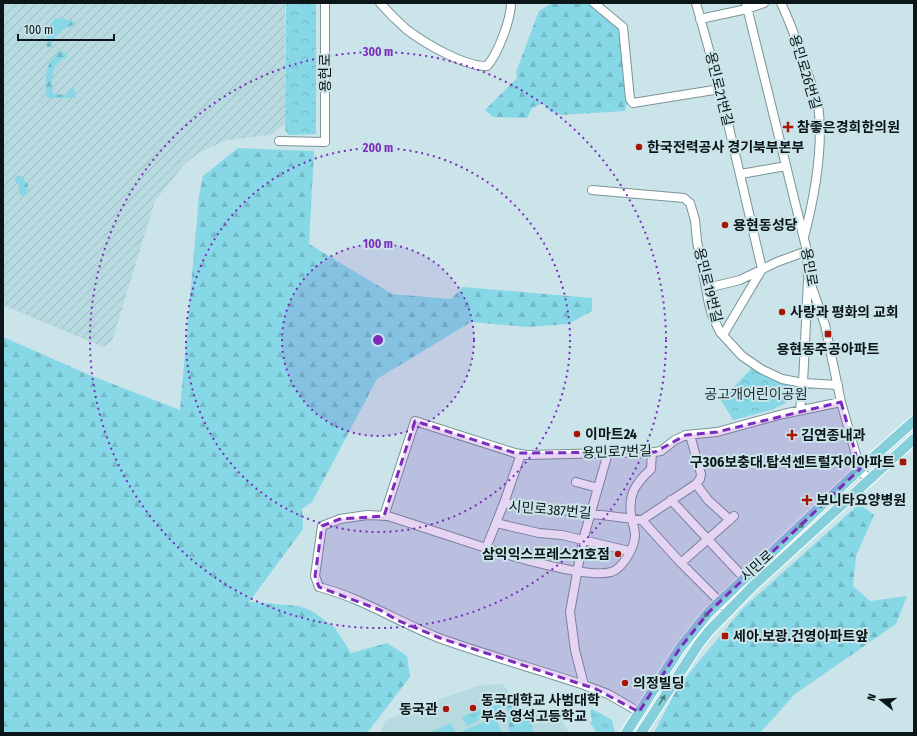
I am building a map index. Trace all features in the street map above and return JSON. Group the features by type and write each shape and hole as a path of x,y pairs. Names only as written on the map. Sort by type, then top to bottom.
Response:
{"main road":[{"name":"시민로","path":"626,733 680,648 695,628 719,601 860,469 914,421"},
{"name":"시민로","path":"641,733 698,645 728,610 914,439"}],"street":[{"name":"용현로","path":"280,141 325,142 325,3"},
{"path":"380,3 412,33 447,54 480,66 487,66 494,59 510,15 511,3"},
{"path":"594,3 623,27 630,99 633,103 720,89"},
{"name":"용민로21번길","path":"696,3 720,89 762,269"},
{"path":"700,19 747,6 764,3"},
{"name":"용민로26번길","path":"781,3 794,31 818,102 820,133 816,174 812,207 804,238"},
{"name":"용민로","path":"747,6 804,238 807,252 808,276 825,325 841,402 860,469 869,481"},
{"path":"741,174 786,166"},
{"name":"용민로19번길","path":"592,190 684,198 690,203 695,220 697,241 712,315 723,335 742,356 761,369 782,379 803,383 838,385"},
{"path":"707,288 740,280 762,269 807,252"},
{"path":"723,335 762,269"},
{"path":"800,410 803,383 808,276"},
{"name":"용민로7번길","path":"384,516 415,421 522,454 652,452 661,451 675,440 690,435 717,432 800,410 841,402"},
{"path":"690,435 701,474 700,480 642,520 681,563 728,610"},
{"path":"639,712 608,694 440,638 397,620 380,610 339,592 319,587 315,576 322,526 340,519 367,515 384,516 512,557 602,574 613,572 620,566 630,551 635,534 630,496 637,484 651,469 652,452"},
{"path":"584,685 580,674 570,620 571,602 583,540 608,453"},
{"path":"504,503 522,454"},
{"path":"576,482 598,488"},
{"path":"681,563 732,518 708,500 696,484"},
{"path":"671,500 744,578"},
{"name":"시민로387번길","path":"486,548 504,503 642,520"},
{"path":"496,522 539,533 553,534 630,551"}],"highlighted area":[{"path":"841,402 860,469 709,612 680,648 639,712 596,689 440,638 397,620 380,610 319,587 315,576 322,526 340,519 384,516 415,421 515,453 655,452 686,435 717,432"}],"shaded area":[{"path":"3,3 285,3 285,124 270,135 227,140 198,153 183,166 155,201 112,341 103,347 3,305"},
{"name":"동국대학교 사범대학 부속 영석고등학교","path":"502,684 519,707 556,710 569,733 380,733 385,721 428,703 481,685"}],"green space":[{"path":"286,3 316,3 316,134 289,135 285,131"},
{"path":"552,3 587,3 623,29 629,95 625,111 561,115 548,110 543,103 532,108 527,118 493,117 485,110 517,78 516,72 539,11"},
{"path":"61,18 76,22 74,25 59,33 54,39 51,47 47,47 46,32 54,19"},
{"path":"61,51 66,53 67,57 58,63 53,72 53,94 67,95 73,88 75,89 75,98 48,98 46,94 47,70 51,61"},
{"path":"238,148 314,151 309,244 392,294 451,299 463,287 592,298 592,311 568,324 527,327 471,322 377,379 312,502 302,509 303,529 249,602 299,606 312,611 335,628 351,653 387,643 407,656 410,677 367,733 3,733 3,337 92,376 180,410 199,196 203,176"},
{"path":"19,176 24,177 24,180 28,184 27,194 25,196 19,194 19,185 16,183 15,178"},
{"name":"공고개어린이공원","path":"752,368 790,385 786,403 771,410 733,420 721,400"},
{"path":"859,504 874,515 856,556 853,586 870,601 907,596 896,624 795,694 760,733 654,733 678,687 743,608"},
{"path":"502,684 519,707 516,716 537,716 538,719 530,722 534,733 509,733 508,712 501,696 507,693"},
{"path":"499,702 502,709 467,726 462,717 479,709 480,711"},
{"path":"592,709 612,720 615,733 597,733 590,723 592,721 590,711"},
{"path":"495,717 502,733 458,733"},
{"path":"451,723 455,732 429,733 431,732"}],"place":[{"name":"참좋은경희한의원","path":"788,127"},
{"name":"한국전력공사 경기북부본부","path":"639,147"},
{"name":"용현동성당","path":"725,225"},
{"name":"사랑과 평화의 교회","path":"782,312"},
{"name":"용현동주공아파트","path":"828,334"},
{"name":"이마트24","path":"577,434"},
{"name":"김연종내과","path":"792,435"},
{"name":"구306보충대.탑석센트럴자이아파트","path":"903,462"},
{"name":"보니타요양병원","path":"807,500"},
{"name":"삼익익스프레스21호점","path":"618,554"},
{"name":"세아.보광.건영아파트앞","path":"725,636"},
{"name":"의정빌딩","path":"625,683"},
{"name":"동국대학교 사범대학 부속 영석고등학교","path":"473,708"},
{"name":"동국관","path":"446,709"}]}
